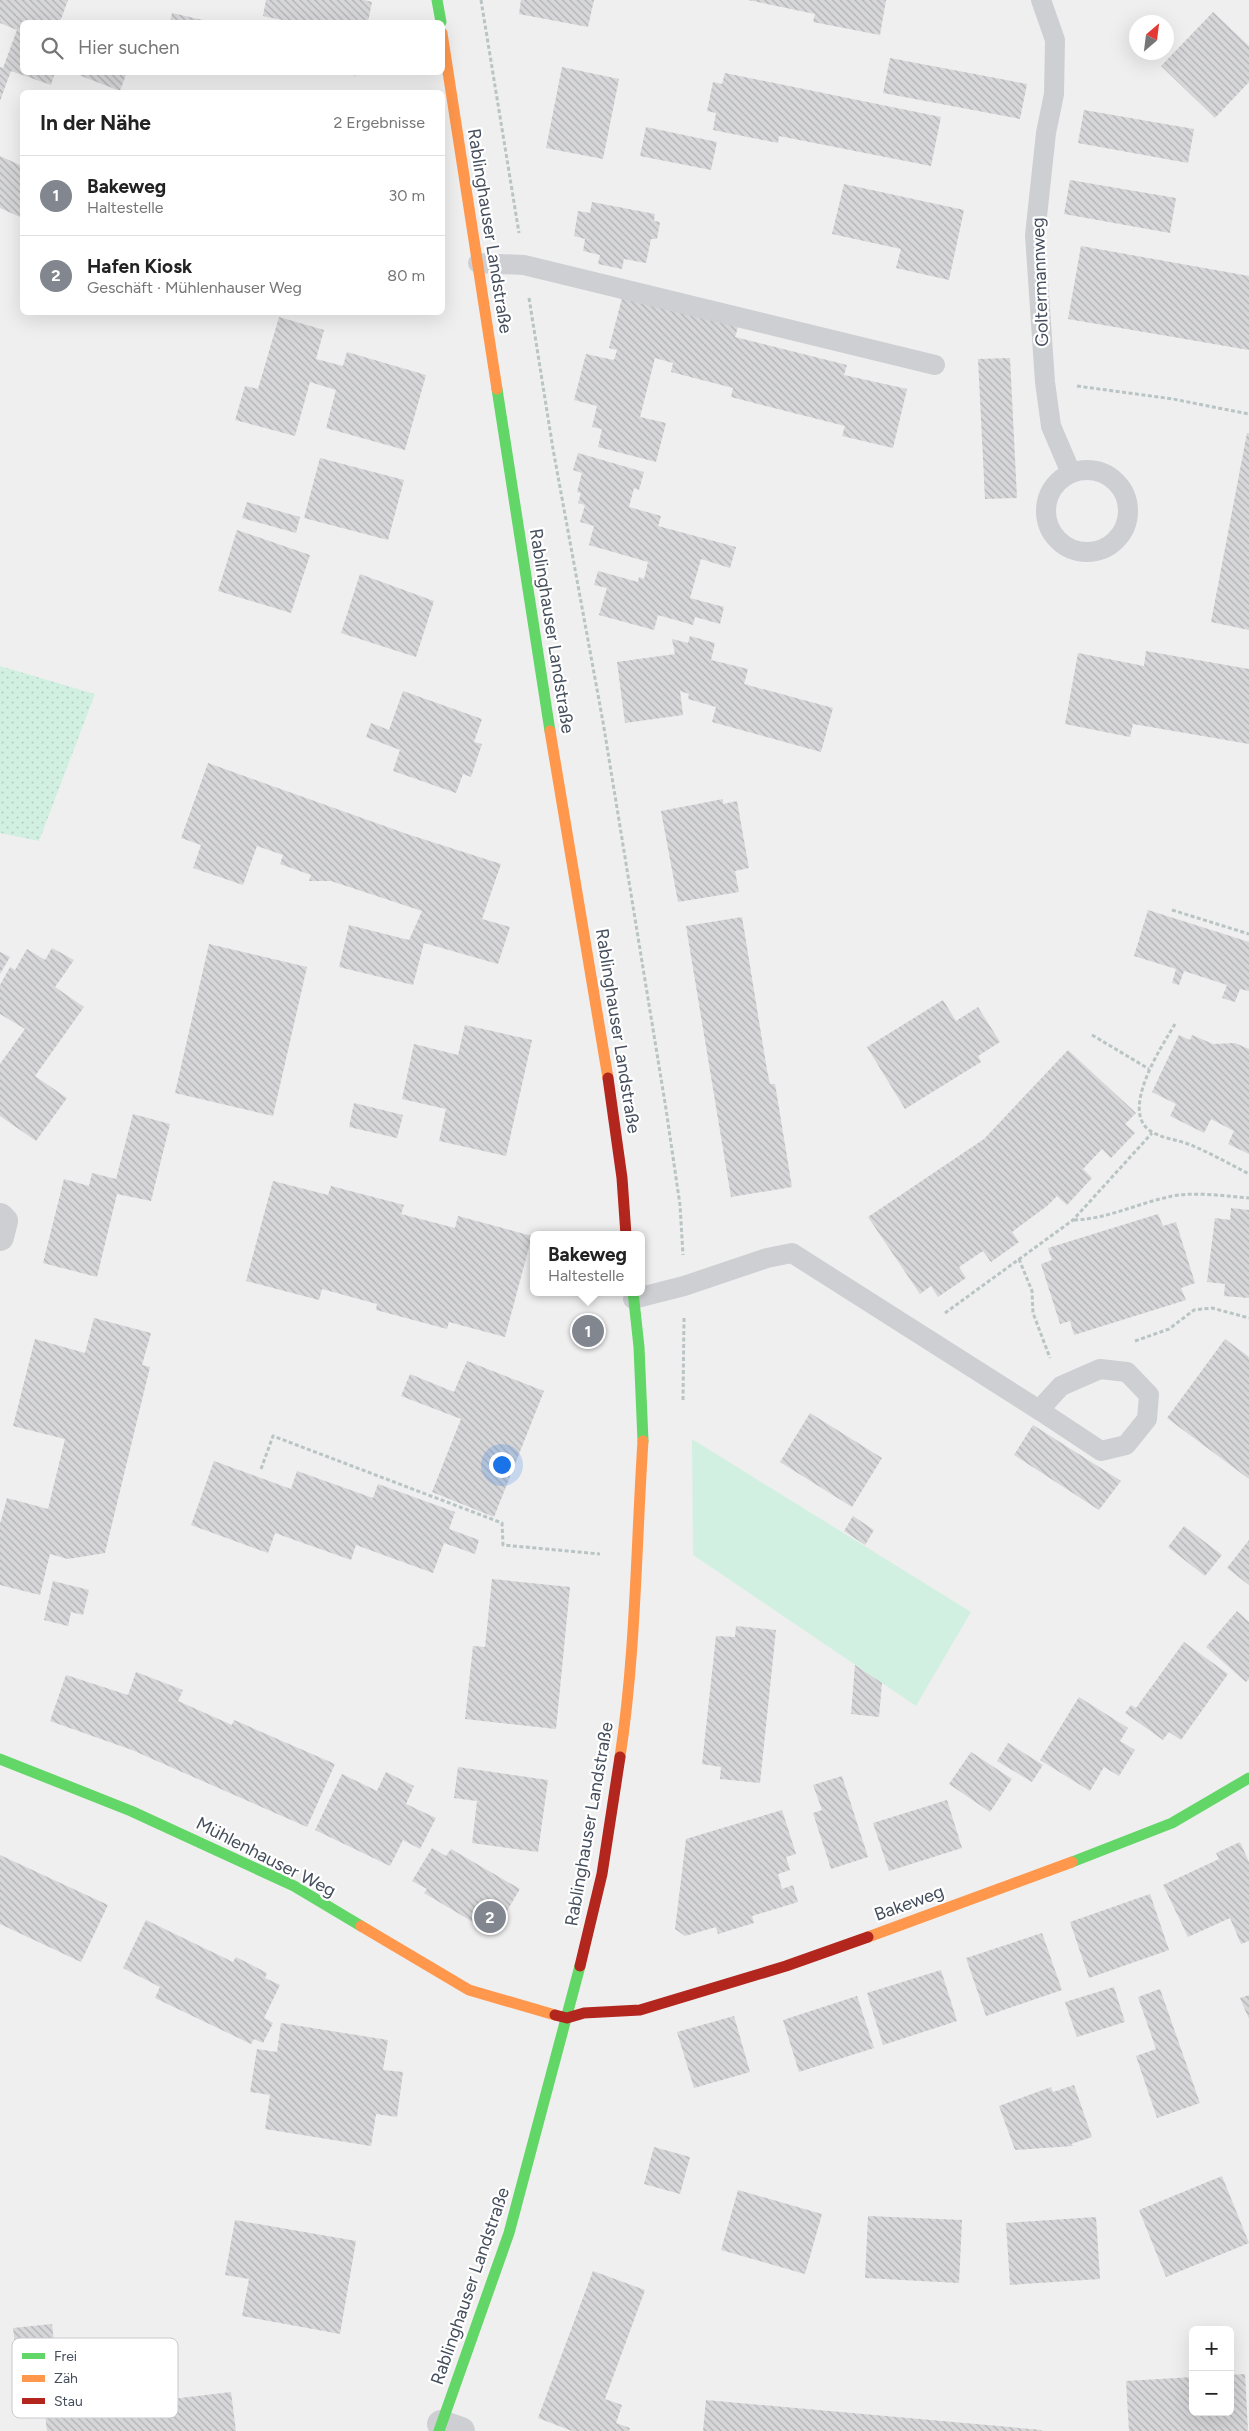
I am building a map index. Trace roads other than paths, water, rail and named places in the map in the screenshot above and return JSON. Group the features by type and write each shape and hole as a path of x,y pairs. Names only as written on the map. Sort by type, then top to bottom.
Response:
{"street":[{"path":"438,0 441,20"},
{"name":"Rablinghauser Landstraße","path":"445,52 538,660 605,1054 622,1178 626,1231"},
{"path":"0,1217 4,1221 0,1237"},
{"name":"Rablinghauser Landstraße","path":"447,2429 509,2233 567,2018 602,1874 625,1725 635,1608 643,1439 639,1347 633,1296"},
{"name":"Mühlenhauser Weg","path":"0,1759 131,1810 294,1886 469,1990 567,2018"},
{"name":"Bakeweg","path":"567,2018 584,2013 640,2010 786,1966 1019,1882 1172,1823 1249,1778"}],"lane":[{"name":"Goltermannweg","path":"1041,0 1055,40 1054,94 1046,133 1036,235 1045,382 1051,426 1071,473"},
{"path":"478,263 524,264 935,365"},
{"path":"1086,469 1101,472 1114,480 1124,492 1128,506 1127,521 1121,535 1109,545 1095,551 1080,551 1066,546 1054,536 1047,523 1046,508 1049,493 1058,480 1071,473 1086,469"},
{"path":"645,1294 684,1286 766,1258 792,1253 1101,1451 1126,1445 1147,1419 1149,1395 1127,1372 1100,1369 1061,1386 1038,1410"}],"place":[{"name":"Bakeweg","path":"588,1331"},
{"name":"Hafen Kiosk","path":"490,1917"}]}
